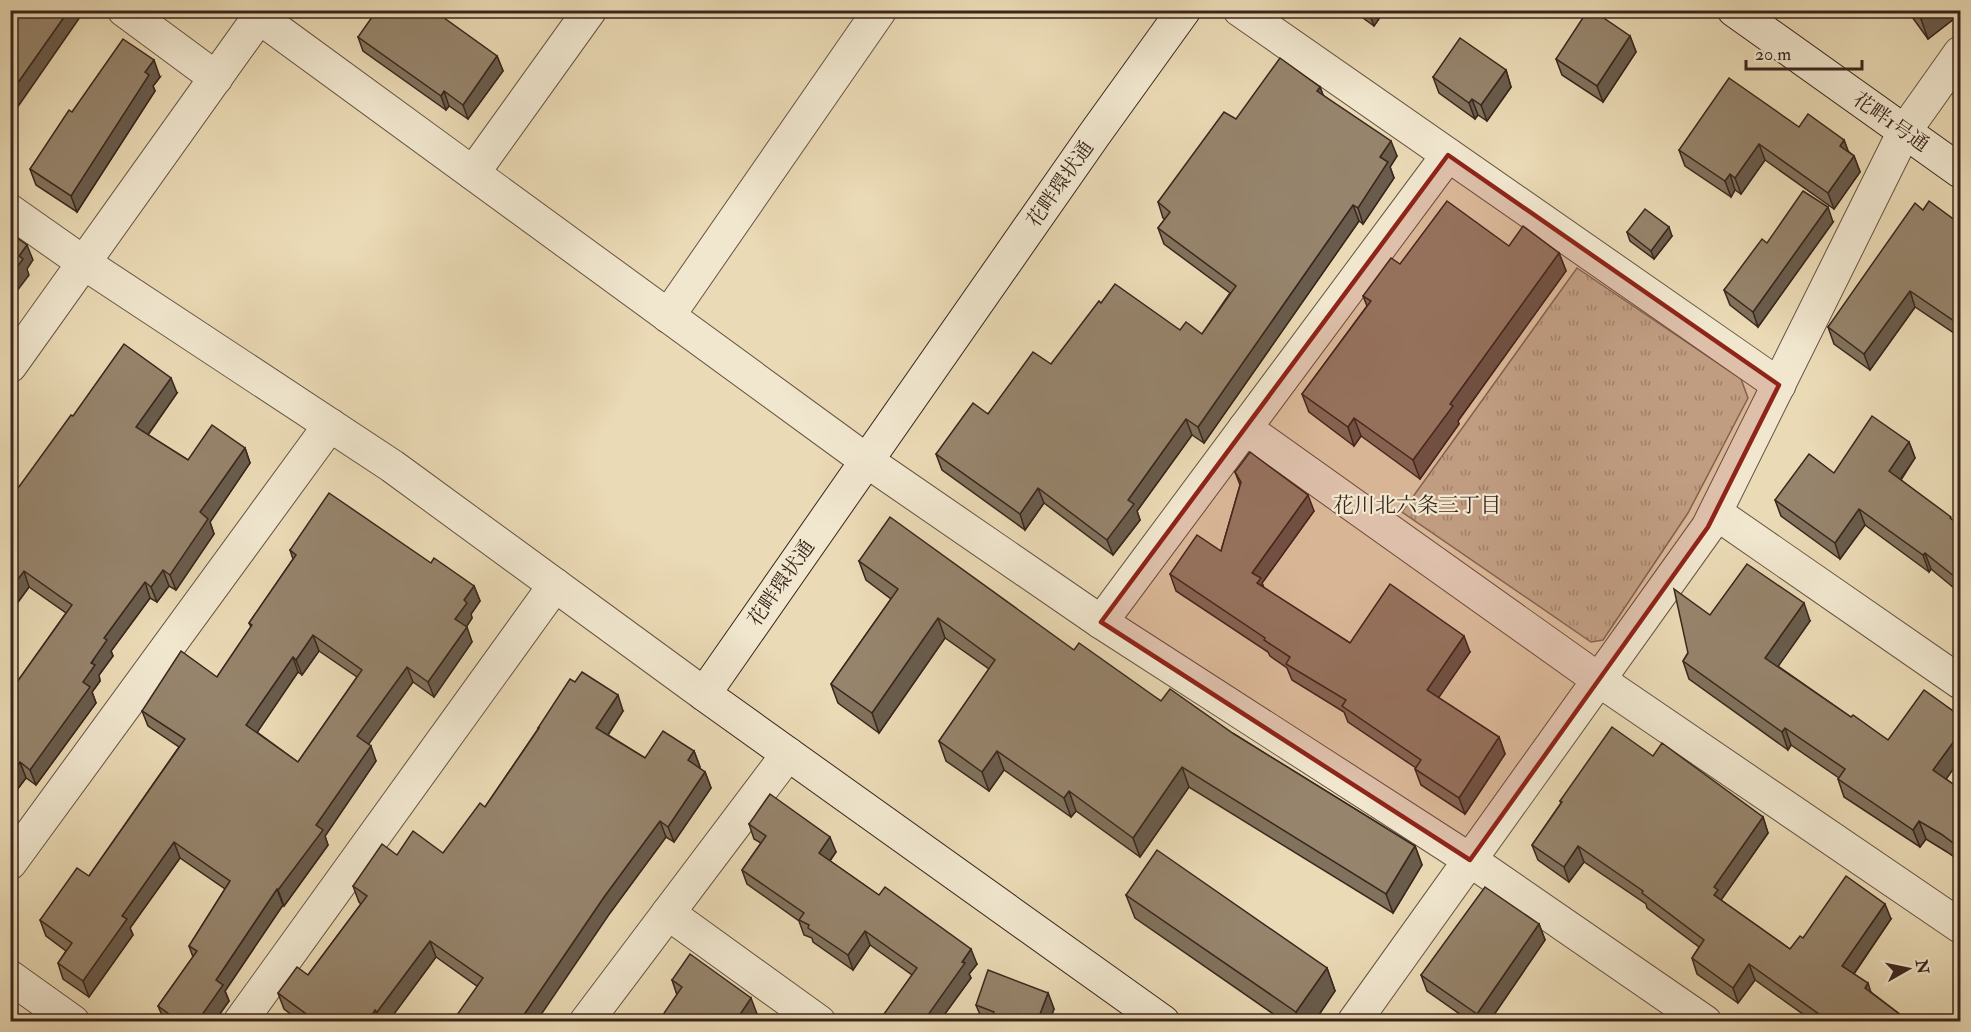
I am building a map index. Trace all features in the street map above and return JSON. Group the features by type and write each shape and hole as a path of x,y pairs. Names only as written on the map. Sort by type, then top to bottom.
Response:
{"street":[{"path":"124,10 216,78"},
{"path":"473,173 590,10"},
{"path":"668,316 880,10"},
{"name":"花畔環状通","path":"704,694 1184,10"},
{"path":"1240,10 1779,385"},
{"name":"花畔1号通","path":"1734,10 1960,171"},
{"path":"10,366 261,14 473,173 867,461 1101,622 1470,860 1705,1022"},
{"path":"1354,1022 1708,527 1904,132 1960,53"},
{"path":"1101,622 1448,154"},
{"path":"10,211 84,263 392,466 704,694 1163,1022"},
{"path":"10,863 330,425"},
{"path":"1245,428 1599,680 1960,926"},
{"path":"1716,513 1960,682"},
{"path":"240,1022 555,585"},
{"path":"586,1022 788,754"},
{"path":"668,913 819,1022"},
{"path":"10,977 73,1022"}],"highlighted area":[{"path":"1448,155 1779,385 1708,527 1470,860 1101,622"}],"green space":[{"path":"1577,268 1741,379 1748,398 1688,513 1603,640 1591,642 1402,512"}],"building":[{"path":"20,10 69,10 10,94 10,25"},
{"path":"377,10 433,10 497,56 463,105 444,91 441,96 358,37"},
{"path":"1588,10 1592,10 1630,36 1597,86 1556,59"},
{"path":"1915,10 1931,10 1921,19"},
{"path":"1460,38 1506,70 1481,105 1472,99 1469,103 1433,77"},
{"path":"123,39 154,60 145,72 149,75 71,196 30,169 69,110 72,112"},
{"path":"1280,58 1320,87 1317,91 1391,141 1380,157 1388,162 1358,208 1353,205 1198,427 1186,419 1128,500 1134,504 1107,540 1038,488 1020,514 936,454 973,403 988,414 1033,352 1051,364 1099,301 1101,303 1115,284 1180,330 1186,322 1202,334 1236,286 1158,228 1170,212 1158,202 1224,112 1236,119"},
{"path":"1729,78 1799,127 1808,114 1844,140 1840,146 1854,156 1828,193 1759,144 1735,178 1730,174 1725,181 1679,150"},
{"path":"1803,191 1828,207 1753,312 1724,290 1762,239 1767,243"},
{"path":"1447,201 1509,246 1523,226 1559,253 1450,404 1453,406 1413,460 1354,418 1348,427 1302,394 1371,301 1363,296 1391,258 1400,264"},
{"path":"1929,201 1960,224 1960,325 1910,291 1864,354 1828,327 1915,203 1923,210"},
{"path":"1645,209 1669,227 1651,251 1627,232"},
{"path":"10,233 27,245 19,256 23,259 10,277"},
{"path":"124,344 171,378 136,427 188,460 212,425 245,448 200,512 208,519 170,575 163,570 151,587 145,582 104,638 107,640 91,663 95,665 83,682 90,687 30,770 20,762 10,776 10,681 15,685 72,605 24,571 10,590 10,499"},
{"path":"1872,416 1909,442 1889,471 1960,526 1960,581 1925,553 1923,555 1859,509 1835,543 1775,500 1809,454 1834,473"},
{"path":"1250,452 1308,495 1252,573 1261,578 1257,583 1350,643 1390,584 1464,636 1427,690 1499,737 1459,798 1415,769 1421,760 1342,706 1346,700 1286,664 1290,657 1170,574 1197,535 1221,551 1241,482 1235,472"},
{"path":"329,493 431,563 434,558 474,586 464,600 467,603 455,619 467,627 428,682 407,667 357,736 371,746 316,825 323,830 277,889 216,980 223,985 197,1022 180,1022 158,1006 197,951 189,946 230,881 174,842 122,916 127,919 83,981 58,963 72,943 40,920 77,868 89,876 185,739 142,711 181,651 217,677 252,625 249,623 296,555 290,550","holes":["313,635 362,670 298,762 246,725 293,657 296,660"]},
{"path":"890,517 1074,650 1079,643 1161,701 1170,689 1234,734 1415,846 1386,894 1182,767 1133,838 1069,791 1064,798 997,751 982,772 939,741 995,660 938,618 872,713 831,684 898,589 859,561"},
{"path":"1747,564 1804,603 1765,658 1888,740 1924,690 1960,716 1960,733 1933,770 1960,789 1960,848 1919,821 1913,830 1838,779 1845,769 1785,728 1782,732 1683,661 1688,653 1674,589 1710,615"},
{"path":"582,672 618,695 596,728 645,758 663,731 694,751 688,760 705,772 668,827 660,821 604,897 519,1022 452,1022 483,978 430,941 367,1022 311,1022 313,1019 278,993 297,967 308,975 367,896 353,886 382,844 397,855 413,831 443,853 480,803 485,807 570,679 575,682"},
{"path":"1612,727 1653,756 1662,743 1763,817 1714,887 1718,890 1714,895 1790,949 1800,936 1803,938 1846,876 1885,904 1842,966 1868,983 1865,988 1910,1022 1830,1022 1749,964 1733,988 1692,958 1704,940 1642,893 1643,891 1578,846 1564,867 1532,845"},
{"path":"770,794 830,837 819,853 879,895 885,887 971,949 962,962 965,963 923,1022 879,1021 917,968 865,931 848,955 799,920 804,913 742,870 766,836 749,824"},
{"path":"1157,850 1327,968 1296,1012 1126,895"},
{"path":"1485,887 1539,924 1477,1014 1421,975"},
{"path":"690,954 751,998 735,1022 658,1022 682,987 672,980"},
{"path":"988,970 1048,993 1037,1022 990,1022 994,1012 976,1005"},
{"path":"776,1015 784,1022 774,1022"},
{"path":"1600,1016 1608,1022 1597,1022"}],"district":[{"name":"花川北六条三丁目","path":"1417,505"}]}
